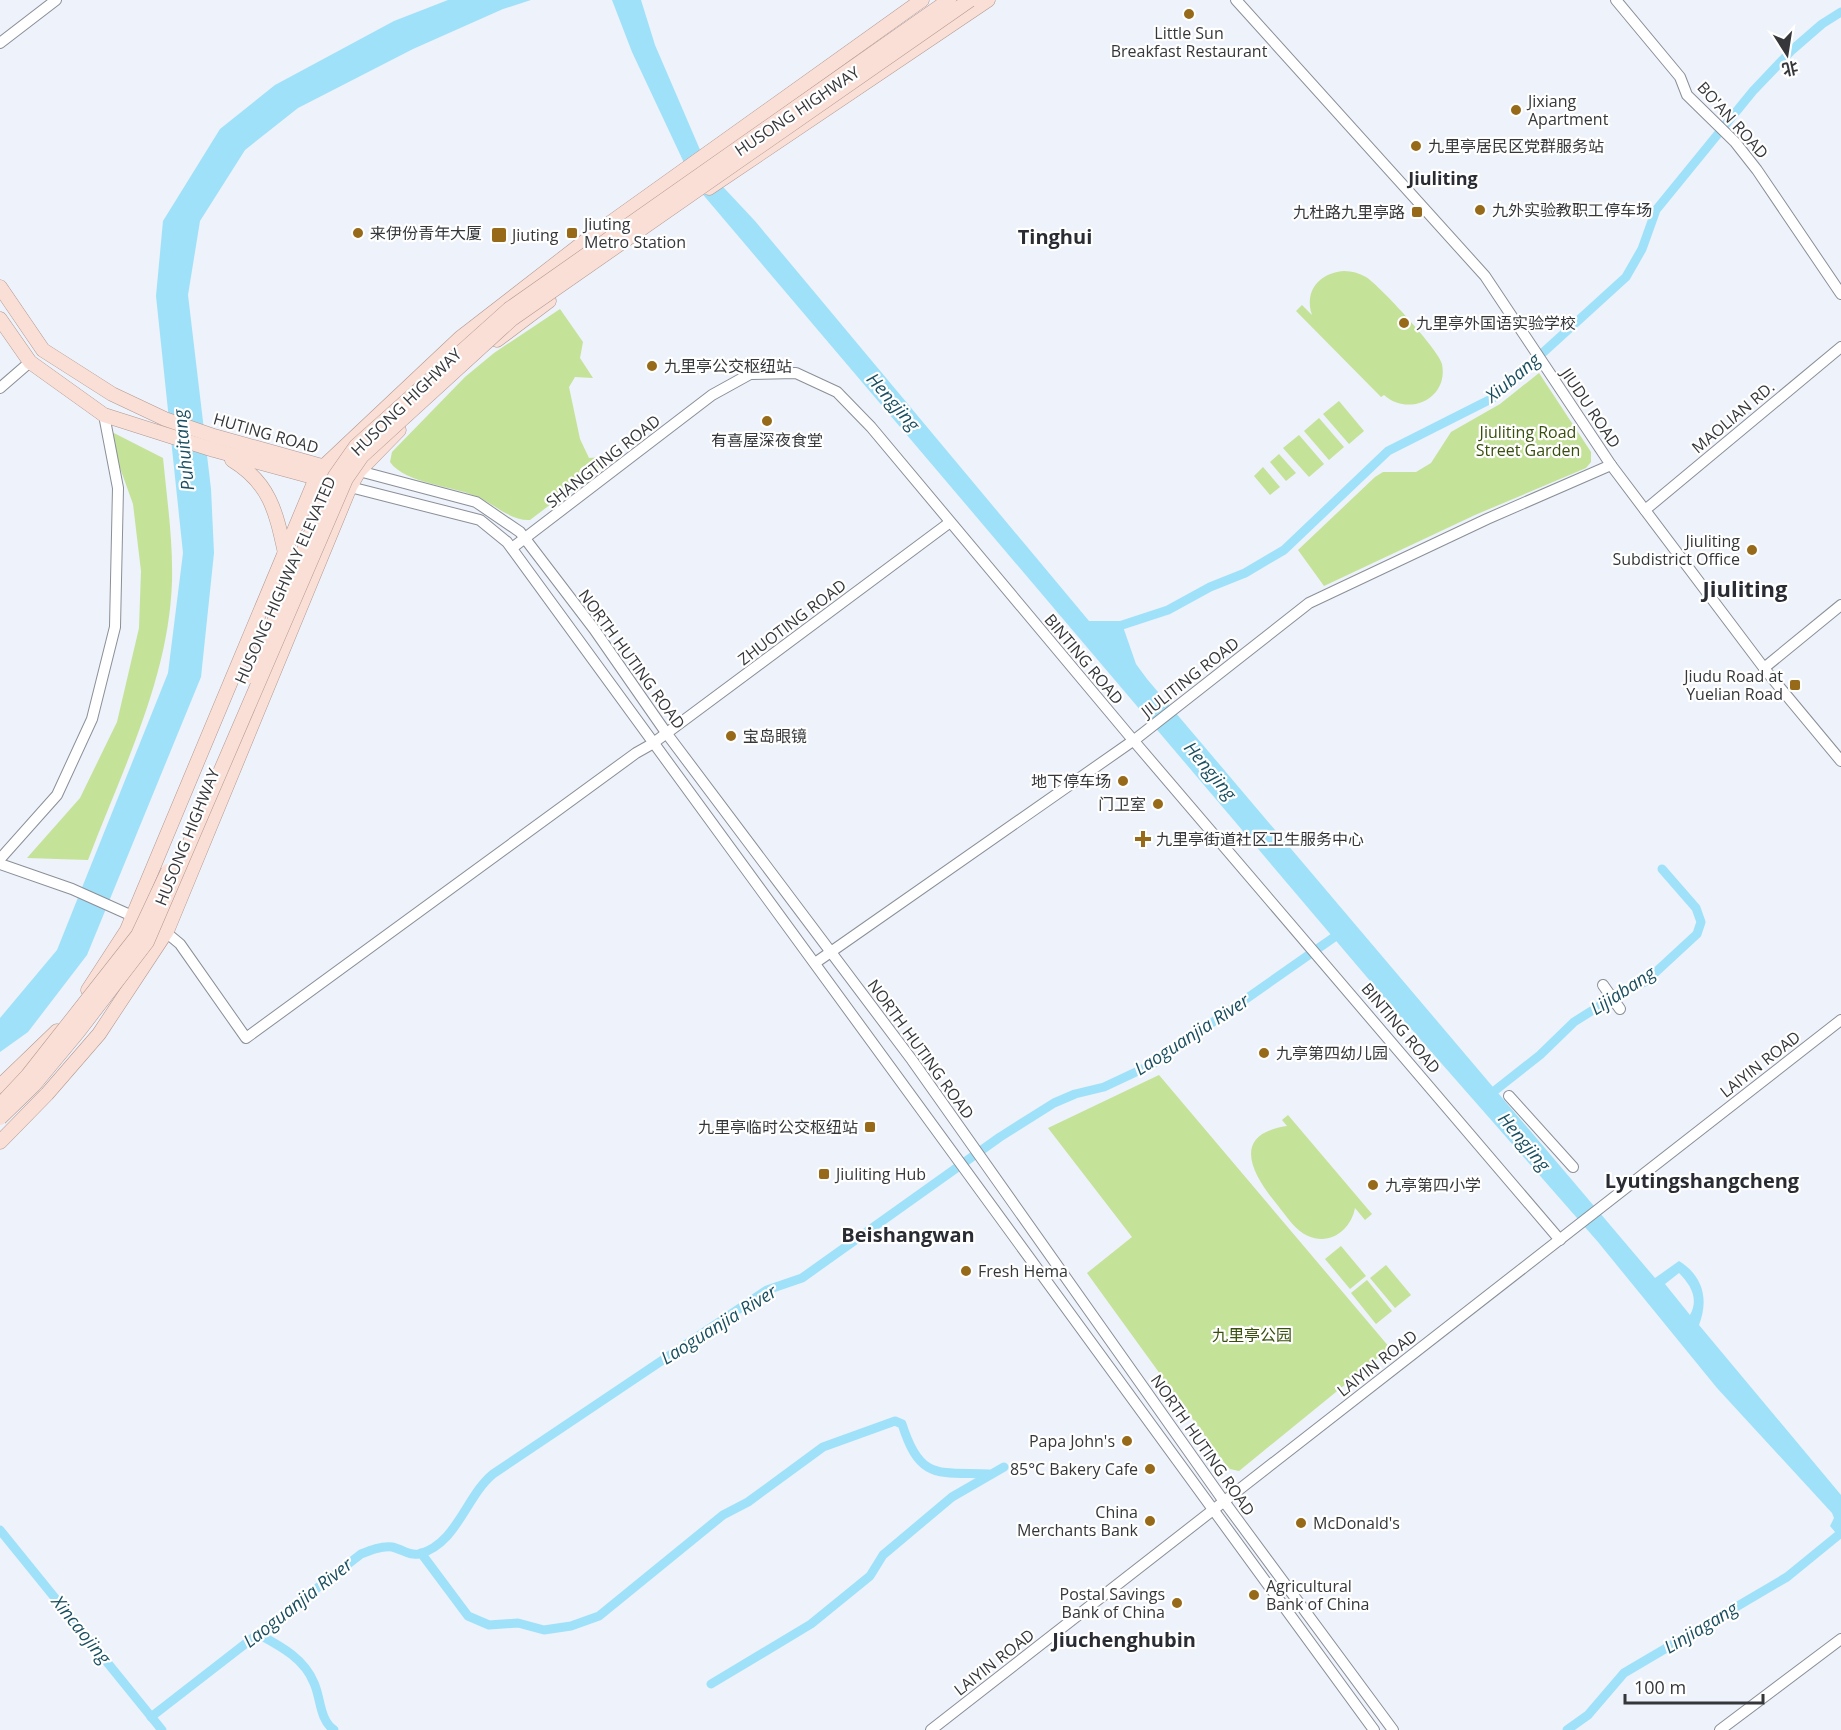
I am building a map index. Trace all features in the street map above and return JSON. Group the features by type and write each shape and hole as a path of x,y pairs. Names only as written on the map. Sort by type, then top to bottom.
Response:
{"main road":[{"name":"HUSONG HIGHWAY","path":"0,1086 68,1021 127,930 319,472 460,338 590,238 922,0"},
{"name":"HUSONG HIGHWAY ELEVATED","path":"0,1105 28,1075 138,935 179,846 335,476 346,458 509,309 949,0"},
{"name":"HUSONG HIGHWAY ELEVATED","path":"0,1118 34,1085 147,942 342,490 362,456 512,319 970,0"},
{"name":"HUSONG HIGHWAY","path":"0,1142 47,1095 99,1034 166,931 359,471 480,352 610,255 988,0"},
{"name":"HUTING ROAD","path":"0,288 44,350 112,394 165,419 319,472 350,488"},
{"name":"HUTING ROAD","path":"0,319 30,362 104,415 214,450 319,472 359,471"},
{"path":"214,450 251,471 275,506 285,553"}],"street":[{"path":"0,43 56,0"},
{"name":"JIUDU ROAD","path":"1236,0 1485,276 1611,465 1764,668 1841,761"},
{"name":"BO'AN ROAD","path":"1616,0 1680,77 1688,95 1735,142 1841,294"},
{"name":"MAOLIAN RD.","path":"1645,510 1841,347"},
{"path":"0,388 30,362"},
{"name":"BINTING ROAD","path":"712,395 750,374 796,373 837,392 870,427 1133,741 1560,1239"},
{"name":"SHANGTING ROAD","path":"512,548 526,540 712,395"},
{"path":"0,859 57,795 92,719 116,627 118,488 104,415"},
{"name":"JIULITING ROAD","path":"815,963 1133,741 1309,603 1487,519 1611,465"},
{"name":"NORTH HUTING ROAD","path":"359,471 476,501 520,532 594,629 667,734 832,952 970,1141 1224,1500 1393,1730"},
{"name":"NORTH HUTING ROAD","path":"350,488 480,520 512,548 652,744 815,963 968,1178 1374,1730"},
{"name":"ZHUOTING ROAD","path":"166,931 180,944 246,1038 636,753 667,734 949,523"},
{"path":"1764,668 1841,605"},
{"path":"0,864 72,889 166,931"},
{"path":"1603,985 1620,1009"},
{"name":"LAIYIN ROAD","path":"931,1730 1841,1020"},
{"path":"1509,1096 1573,1167"},
{"path":"1720,1730 1841,1639"}],"green space":[{"path":"1344,271 1361,274 1383,292 1438,357 1442,364 1443,376 1439,387 1425,401 1404,404 1384,395 1381,397 1296,311 1302,305 1312,315 1310,298 1316,285 1327,275"},
{"path":"560,309 583,342 580,358 593,378 575,377 569,387 580,439 589,458 614,456 530,520 510,516 470,494 419,480 397,469 390,462 392,452 465,377 494,353"},
{"name":"Jiuliting Road Street Garden","path":"1539,373 1591,452 1591,462 1586,468 1475,515 1324,586 1298,550 1375,477 1383,472 1416,472 1431,463 1451,432 1500,404"},
{"path":"1339,401 1364,431 1349,444 1323,414"},
{"path":"1319,418 1344,447 1329,460 1304,431"},
{"path":"106,429 163,458 172,566 169,617 153,689 142,724 88,860 27,858 80,798 117,722 139,628 141,571 133,504"},
{"path":"1299,435 1324,464 1309,477 1283,448"},
{"path":"1279,454 1296,473 1286,481 1270,462"},
{"path":"1263,467 1280,487 1270,495 1254,476"},
{"name":"九里亭公园","path":"1159,1075 1390,1348 1239,1471 1230,1469 1226,1465 1087,1273 1132,1237 1048,1128"},
{"path":"1288,1115 1372,1214 1365,1220 1355,1208 1349,1223 1339,1234 1316,1239 1304,1234 1296,1227 1270,1196 1255,1171 1252,1148 1257,1138 1268,1131 1287,1126 1282,1120"},
{"path":"1341,1246 1366,1276 1350,1289 1325,1259"},
{"path":"1386,1265 1411,1295 1395,1308 1370,1278"},
{"path":"1367,1280 1392,1311 1376,1324 1351,1293"}],"water":[{"name":"Puhuitang","path":"448,0 531,0 503,9 413,49 298,108 245,150 200,221 188,295 211,489 214,553 201,677 87,955 28,1032 0,1052 0,1018 57,950 168,673 183,553 156,296 163,221 220,129 275,85 394,21"},
{"name":"Hengjing","path":"612,0 641,0 655,45 710,173 755,221 1089,621 1121,621 1136,664 1147,679 1655,1278 1679,1261 1694,1274 1699,1281 1703,1297 1699,1325 1841,1495 1841,1539 1830,1526 1834,1518 1832,1513 1717,1388 1598,1242 1399,1015 694,184 632,52","holes":["1679,1273 1694,1298 1690,1315 1665,1284"]}],"waterway":[{"name":"Xiubang","path":"1110,629 1168,610 1210,587 1245,573 1284,550 1388,451 1493,398 1626,277 1642,249 1656,210 1753,91 1792,50 1822,24 1841,12"},
{"name":"Lijiabang","path":"1488,1096 1540,1055 1574,1022 1620,993 1645,982 1697,934 1701,922 1696,908 1662,869"},
{"name":"Laoguanjia River","path":"151,1717 361,1554 384,1547 415,1554 432,1549 452,1530 475,1494 493,1474 767,1290 802,1278 1000,1137 1054,1103 1075,1094 1104,1087 1153,1064 1343,931"},
{"path":"421,1553 468,1616 489,1625 518,1623 544,1630 571,1626 599,1616 723,1515 748,1502 823,1447 895,1421 902,1424 916,1456 933,1470 989,1474"},
{"path":"711,1684 811,1624 870,1576 883,1555 952,1497 1004,1467"},
{"name":"Xincaojing","path":"0,1530 162,1730"},
{"name":"Linjiagang","path":"1567,1730 1588,1715 1624,1673 1787,1577 1841,1533"},
{"path":"258,1634 275,1643 304,1666 314,1683 323,1714 334,1730"}],"place":[{"name":"Little Sun Breakfast Restaurant","path":"1189,14"},
{"name":"Jixiang Apartment","path":"1516,110"},
{"name":"九里亭居民区党群服务站","path":"1416,146"},
{"name":"九外实验教职工停车场","path":"1480,210"},
{"name":"九杜路九里亭路","path":"1417,212"},
{"name":"来伊份青年大厦","path":"358,233"},
{"name":"Jiuting Metro Station","path":"572,233"},
{"name":"Jiuting","path":"499,235"},
{"name":"九里亭外国语实验学校","path":"1404,323"},
{"name":"九里亭公交枢纽站","path":"652,366"},
{"name":"有喜屋深夜食堂","path":"767,421"},
{"name":"Jiuliting Subdistrict Office","path":"1752,550"},
{"name":"Jiudu Road at Yuelian Road","path":"1795,685"},
{"name":"宝岛眼镜","path":"731,736"},
{"name":"地下停车场","path":"1123,781"},
{"name":"门卫室","path":"1158,804"},
{"name":"九里亭街道社区卫生服务中心","path":"1143,839"},
{"name":"九亭第四幼儿园","path":"1264,1053"},
{"name":"九里亭临时公交枢纽站","path":"870,1127"},
{"name":"Jiuliting Hub","path":"824,1174"},
{"name":"九亭第四小学","path":"1373,1185"},
{"name":"Fresh Hema","path":"966,1271"},
{"name":"Papa John's","path":"1127,1441"},
{"name":"85°C Bakery Cafe","path":"1150,1469"},
{"name":"China Merchants Bank","path":"1150,1521"},
{"name":"McDonald's","path":"1301,1523"},
{"name":"Agricultural Bank of China","path":"1254,1595"},
{"name":"Postal Savings Bank of China","path":"1177,1603"}],"district":[{"name":"Jiuliting","path":"1443,179"},
{"name":"Tinghui","path":"1055,237"},
{"name":"Jiuliting","path":"1745,589"},
{"name":"Lyutingshangcheng","path":"1702,1181"},
{"name":"Beishangwan","path":"908,1235"},
{"name":"Jiuchenghubin","path":"1124,1640"}]}
